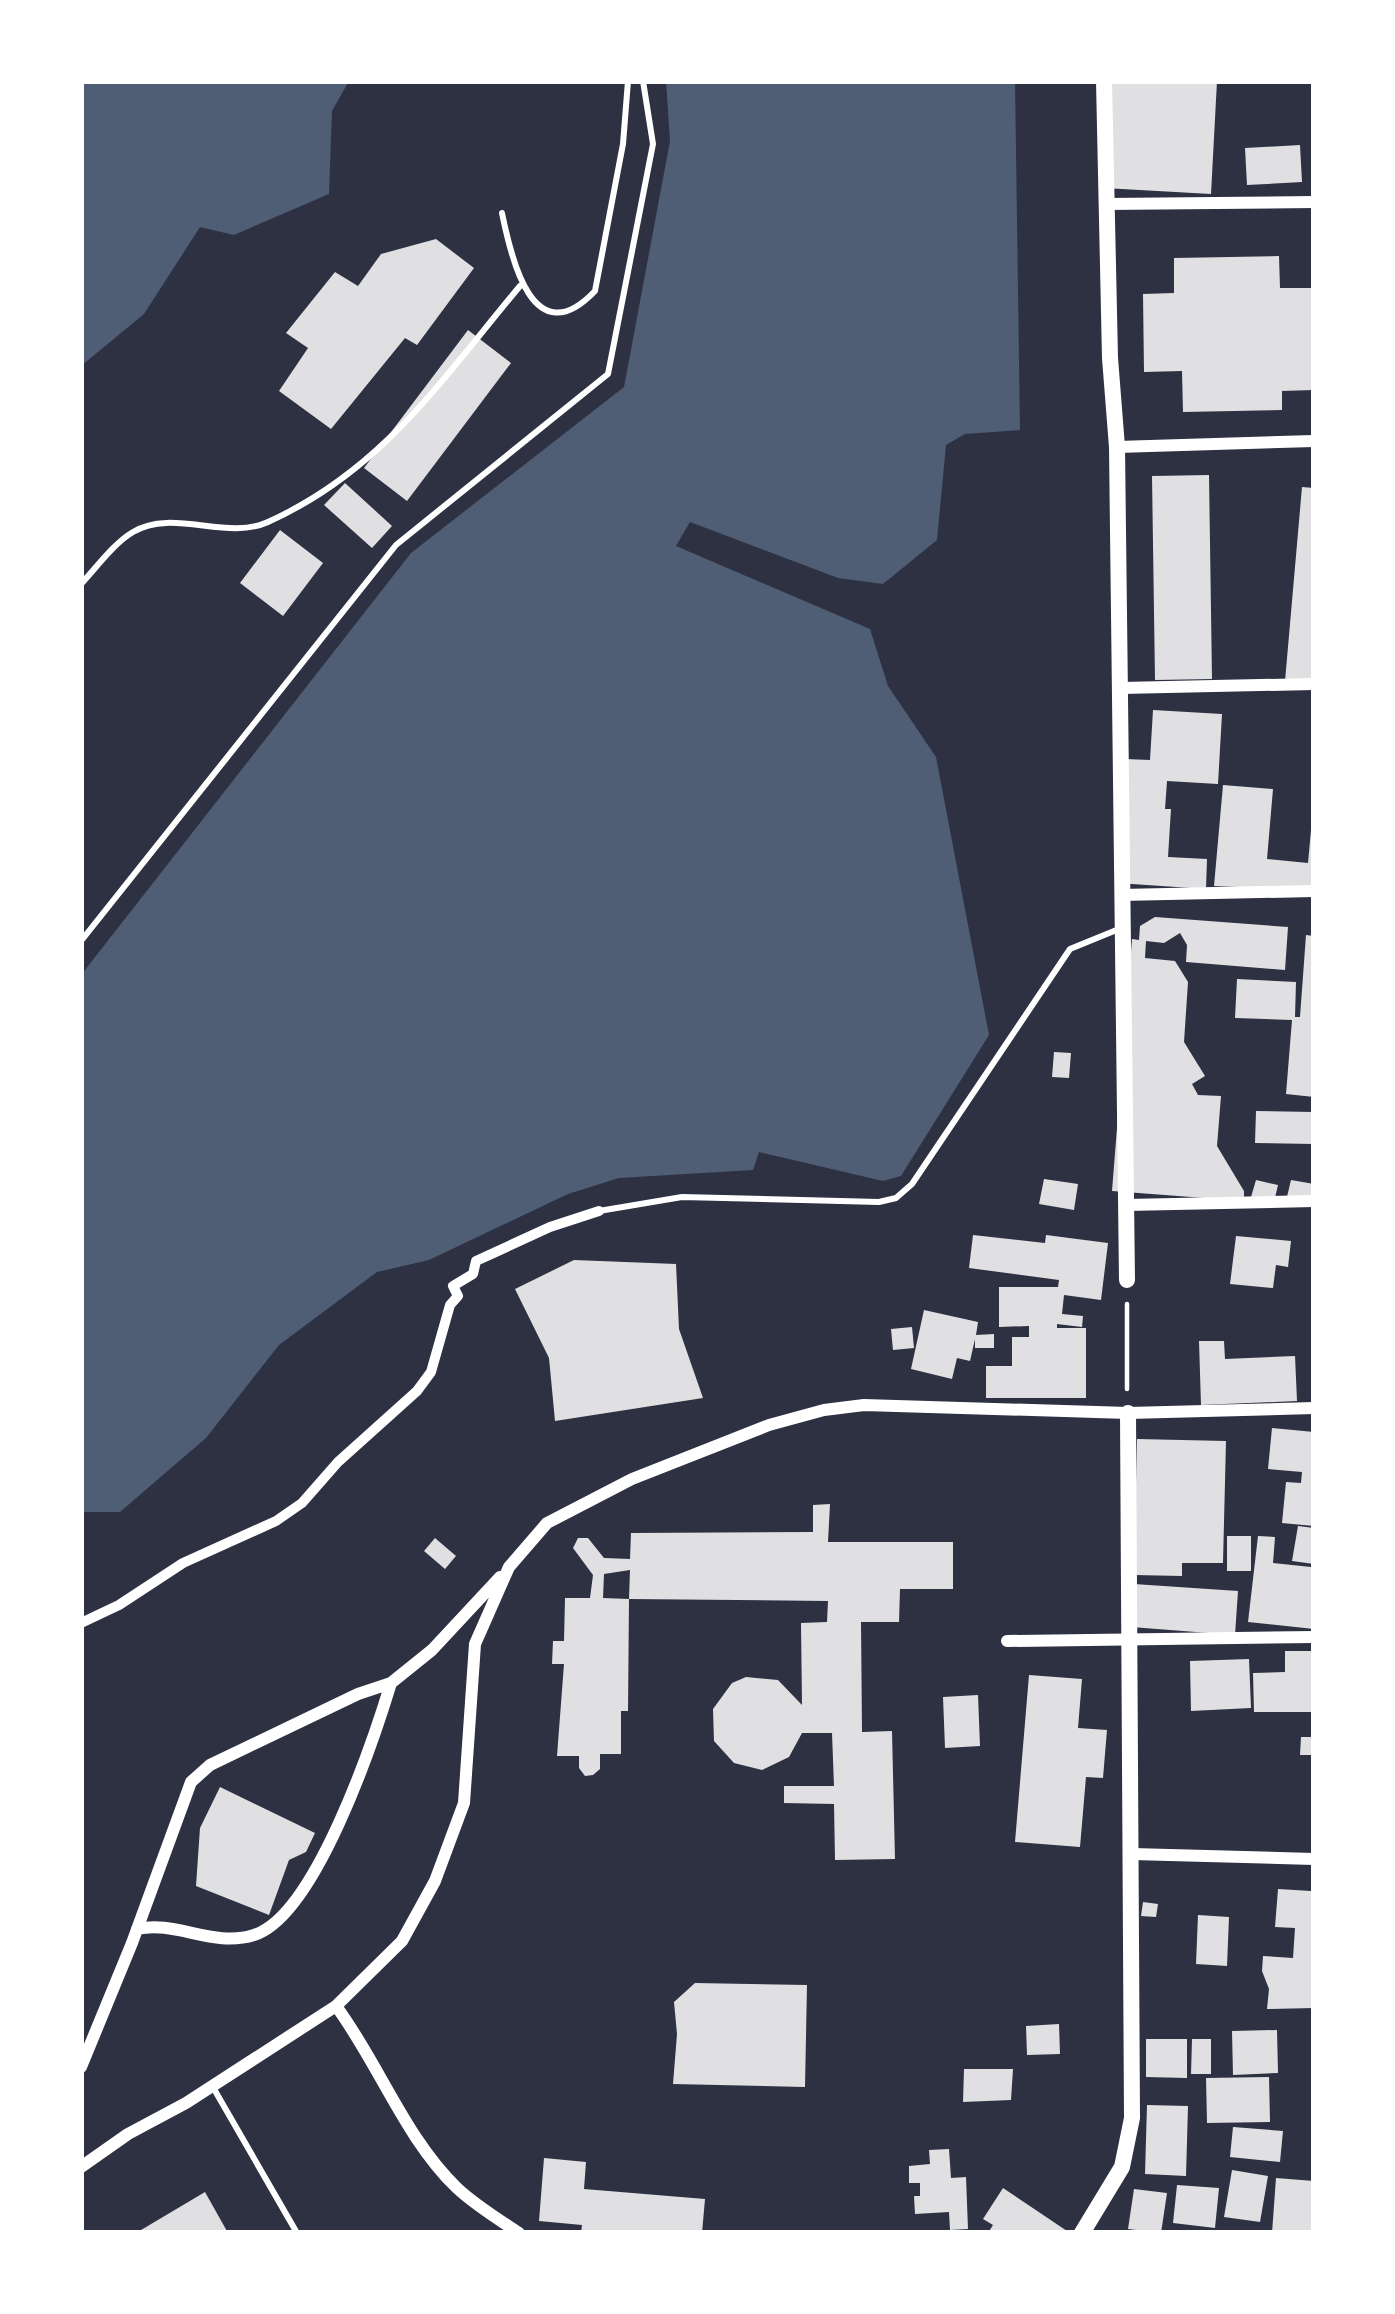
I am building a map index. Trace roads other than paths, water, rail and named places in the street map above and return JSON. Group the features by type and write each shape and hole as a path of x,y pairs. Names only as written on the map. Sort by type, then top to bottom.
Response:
{"street":[{"path":"1104,81 1117,447 1127,1280"},
{"path":"1106,204 1314,202"},
{"path":"1117,447 1314,441"},
{"path":"1121,688 1314,684"},
{"path":"1121,895 1314,891"},
{"path":"1126,1205 1314,1202"},
{"path":"81,1623 183,1564 277,1521 302,1503 431,1372 450,1305 458,1296 453,1286 473,1274 476,1261 550,1227 599,1211"},
{"path":"81,2067 190,1782 210,1765 391,1682 432,1650 548,1523 587,1500 769,1425 824,1410 864,1406 1128,1413 1314,1408"},
{"path":"1082,2233 1108,2194 1129,2146 1134,2058 1128,1413"},
{"path":"81,2168 337,2006 401,1942 419,1915 464,1803 476,1644 509,1567"},
{"path":"1007,1641 1314,1637"},
{"path":"137,1929 153,1925 214,1939 236,1939 255,1935 284,1917 312,1876 370,1751 391,1682"},
{"path":"1132,1854 1314,1859"},
{"path":"337,2006 433,2161 459,2190 518,2233"}],"lane":[{"path":"502,213 520,286 542,308 564,311 580,306 595,291 623,144 628,81"},
{"path":"81,941 396,545 608,374 653,144 643,81"},
{"path":"81,584 134,531 175,523 217,529 261,526 308,503 363,466 390,442 520,286"},
{"path":"599,1211 682,1198 879,1202 896,1198 913,1184 1070,949 1122,928"},
{"path":"212,2086 297,2233"}],"water":[{"path":"81,81 349,81 332,111 329,194 234,235 200,227 144,314 81,366"},
{"path":"666,81 1015,81 1020,430 965,434 946,445 937,540 883,584 838,578 690,522 676,546 870,629 888,686 936,757 989,1035 901,1176 883,1181 759,1152 753,1170 619,1178 568,1194 429,1260 377,1272 279,1345 206,1438 120,1512 81,1512 81,975 411,553 624,387 670,141"}]}
